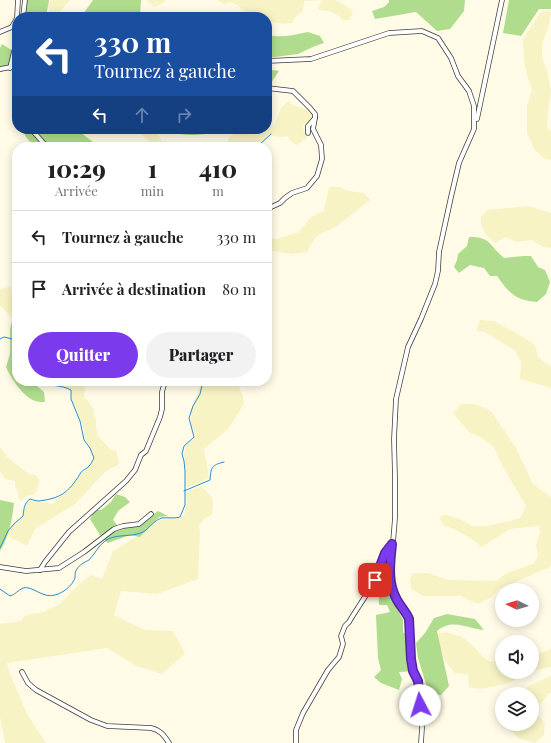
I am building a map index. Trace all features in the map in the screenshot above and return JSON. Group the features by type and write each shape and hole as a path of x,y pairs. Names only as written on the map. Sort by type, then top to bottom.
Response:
{"street":[{"path":"17,12 18,0"},
{"path":"24,12 25,0"},
{"path":"421,743 422,728 419,687 413,671 411,659 409,619 407,613 398,601 390,580 395,518 396,478 394,439 396,399 408,347 415,334 435,284 438,270 439,252 450,197 459,163 474,129 502,0"},
{"path":"0,32 12,27"},
{"path":"272,61 311,59 389,33 422,31 438,38 451,58 458,76 469,90 474,106 474,129"},
{"path":"0,69 10,68 12,60"},
{"path":"272,89 293,92 315,114 312,129 321,145 322,159 317,176 307,188 292,193 280,204 272,207"},
{"path":"308,132 308,126 315,118"},
{"path":"35,134 43,142"},
{"path":"40,570 69,532 126,481 135,470 141,455 146,451 160,417 164,386"},
{"path":"0,567 26,571 59,568 84,552 114,529 139,524 151,514"},
{"path":"296,743 296,730 303,713 328,670 339,657 343,644 340,636 370,588 379,572 385,553 392,544"},
{"path":"22,672 28,683 36,690 91,720 107,726 157,729 169,743"}],"shaded area":[{"path":"51,0 70,0 60,12 49,12 48,4"},
{"path":"166,0 164,3 154,7 147,1"},
{"path":"216,0 322,0 304,1 303,11 295,17 292,23 284,24 272,22 272,12 246,12 230,2 225,4"},
{"path":"322,0 335,0 350,8 353,13 349,20 342,20 338,15 328,11 319,10 318,8"},
{"path":"549,10 551,13 548,28 542,44 542,56 551,91 547,128 551,131 551,160 545,159 535,150 527,133 527,105 532,90 524,60 523,39 540,13"},
{"path":"288,101 293,105 311,111 314,115 308,123 302,125 307,138 297,145 290,141 288,136 281,137 271,135 262,142 228,142 229,137 234,134 272,134 272,125 274,126 281,108"},
{"path":"141,134 157,134 163,142 150,142"},
{"path":"329,187 339,187 348,191 364,193 370,200 336,227 315,238 307,252 291,254 272,251 272,238 276,239 299,232 311,217 324,211"},
{"path":"529,206 551,213 551,248 543,247 532,240 516,242 506,237 495,243 486,235 481,224 481,217 487,210"},
{"path":"9,287 12,291 12,318 0,305 0,289"},
{"path":"480,320 493,321 517,333 535,345 538,357 551,367 551,388 520,379 521,362 515,351 485,332 476,331"},
{"path":"60,386 84,386 84,398 94,410 93,413 96,418 98,436 111,450 116,451 119,462 117,466 105,472 75,504 35,529 27,546 9,537 8,534 13,525 23,516 25,504 32,500 43,503 47,502 50,504 54,503 55,500 66,493 95,459 85,439 83,426 72,400 71,390"},
{"path":"200,386 240,386 239,388 243,396 244,404 228,429 204,449 209,477 200,483 187,487 184,453 186,445 196,436 191,423 191,409"},
{"path":"461,404 475,404 491,411 516,448 533,484 551,497 550,567 513,583 495,583 495,593 490,598 478,604 460,596 423,596 411,589 410,579 413,573 428,573 448,580 496,581 507,573 533,564 538,557 536,545 540,532 539,526 510,529 482,547 456,530 443,525 439,517 446,515 460,519 473,526 486,526 510,521 520,518 526,506 502,465 494,447 480,437 470,433 453,413"},
{"path":"0,447 8,458 29,474 35,475 40,480 36,492 33,495 26,496 21,501 18,498 15,481 5,479 0,471"},
{"path":"201,486 212,497 213,503 212,514 203,520 199,526 198,579 157,594 121,591 114,615 145,630 173,631 185,654 162,674 136,666 107,648 7,663 27,714 46,743 5,743 0,717 0,624 21,621 26,615 43,612 54,607 62,602 77,586 91,575 102,579 113,551 150,528 156,522 167,518 179,519 184,515 187,503 186,495 188,491"},
{"path":"445,632 462,637 482,656 491,662 495,662 495,679 517,679 509,683 480,689 469,687 468,674 455,673 433,641 434,635"},
{"path":"551,648 551,667 539,670 539,653"},
{"path":"551,676 551,693 549,693 539,706 539,687 528,687"},
{"path":"539,716 545,723 544,735 535,743 518,738 512,731 539,731"}],"green space":[{"path":"24,0 49,0 47,12 23,12"},
{"path":"93,0 141,0 140,12 85,12"},
{"path":"389,0 465,0 464,11 450,29 437,31 416,12 375,19 372,11 384,7"},
{"path":"509,0 551,0 551,9 539,9 521,36 503,33"},
{"path":"308,32 320,36 324,43 298,54 272,57 272,36 293,35"},
{"path":"2,44 12,50 12,68 0,72 0,48"},
{"path":"272,70 279,71 272,82"},
{"path":"24,134 83,134 93,142 30,142"},
{"path":"182,134 207,134 192,135"},
{"path":"469,237 476,237 486,240 504,258 531,256 538,267 545,270 550,282 546,294 537,302 523,300 510,292 497,276 490,276 484,268 470,265 459,273 454,267 458,254 467,246"},
{"path":"12,321 12,378 6,367 10,354 10,329"},
{"path":"18,386 37,386 44,392 45,402 35,401 26,396"},
{"path":"116,494 125,497 130,502 118,511 113,520 120,529 140,522 158,511 168,516 159,517 140,537 130,535 108,543 100,535 90,519 95,510 101,510 111,502"},
{"path":"0,500 14,503 10,528 0,551"},
{"path":"378,581 385,583 403,620 403,632 410,640 416,671 399,672 402,679 399,690 381,683 374,677 381,670 378,658 376,615 390,612 387,605 379,605"},
{"path":"447,614 475,619 484,630 454,624 443,627 437,631 449,686 441,695 429,694 418,658 416,643 425,633 434,618"}],"waterway":[{"path":"262,142 271,134"},
{"path":"0,339 4,337 12,339"},
{"path":"0,548 8,531 23,516 25,506 30,499 38,501 47,500 63,494 72,486 81,472 89,466 94,458 90,448 84,440 80,421 71,399 71,390 59,386"},
{"path":"0,589 10,596 23,588 30,588 42,594 51,596 58,594 64,591 74,581 75,572 78,568 89,560 100,545 105,541 114,537 133,535 143,532 157,520 162,518 180,517 185,505 185,471 182,454 184,446 194,437 189,418 193,406 200,394 202,386"},
{"path":"184,491 210,480 212,468 216,464 224,462"}],"route":[{"path":"375,580 385,553 392,544 389,573 390,580 394,593 407,613 409,619 411,659 413,671 418,681 420,705"}]}
